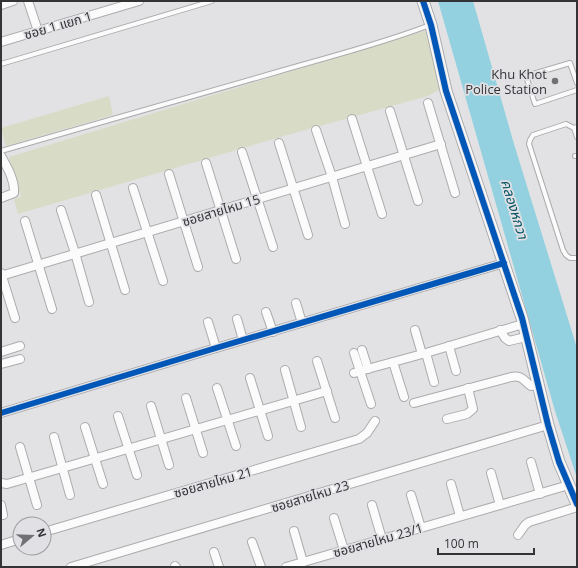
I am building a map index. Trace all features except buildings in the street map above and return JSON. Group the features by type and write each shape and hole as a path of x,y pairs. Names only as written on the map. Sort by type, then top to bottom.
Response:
{"street":[{"path":"28,1 38,31"},
{"name":"ซอย 1 แยก 1","path":"1,42 139,1"},
{"path":"423,1 431,25 446,91 523,324 548,426 559,462 577,504"},
{"path":"428,103 455,193"},
{"path":"390,111 418,200"},
{"path":"352,119 382,214"},
{"path":"316,130 332,177 345,224"},
{"path":"280,143 308,235"},
{"name":"ซอยสายไหม 15","path":"1,275 441,144"},
{"path":"242,152 273,247"},
{"path":"1,156 14,187 14,193 1,198"},
{"path":"206,163 236,259"},
{"path":"169,174 198,266"},
{"path":"133,188 163,281"},
{"path":"96,195 125,290"},
{"path":"61,210 75,253 88,302"},
{"path":"25,221 52,309"},
{"path":"1,413 504,263"},
{"path":"1,275 15,318"},
{"path":"296,303 302,323"},
{"path":"266,312 272,332"},
{"path":"237,319 243,340"},
{"path":"208,322 216,348"},
{"path":"357,372 424,354 523,324"},
{"path":"415,330 434,382"},
{"path":"500,330 509,341 526,337"},
{"path":"1,352 20,346"},
{"path":"449,346 456,371"},
{"path":"362,350 368,369"},
{"path":"354,353 357,372 371,404"},
{"path":"1,364 20,359"},
{"path":"317,361 335,418"},
{"path":"393,362 404,397"},
{"path":"286,370 301,427"},
{"path":"414,403 517,376 521,377 531,386 538,385"},
{"path":"250,378 268,436"},
{"path":"217,388 236,446"},
{"path":"447,419 467,414 473,409 468,388"},
{"path":"1,483 7,484 129,447 161,440 326,391"},
{"path":"186,398 203,453"},
{"path":"151,406 169,465"},
{"path":"118,416 137,475"},
{"name":"ซอยสายไหม 21","path":"52,530 359,439 367,433 375,421"},
{"name":"ซอยสายไหม 23","path":"71,567 548,426"},
{"path":"85,427 96,457 103,484"},
{"path":"54,437 70,495"},
{"path":"20,447 37,505"},
{"path":"531,462 540,494"},
{"path":"491,473 500,505"},
{"path":"451,484 460,516"},
{"name":"ซอยสายไหม 23/1","path":"286,567 562,488"},
{"path":"411,495 421,528"},
{"path":"1,505 3,514"},
{"path":"372,506 382,539"},
{"path":"518,535 524,525 529,522 577,507"},
{"path":"334,518 344,550"},
{"path":"294,531 303,562"},
{"path":"1,545 12,542"},
{"path":"252,542 261,567"},
{"path":"214,552 219,567"}],"lane":[{"path":"1,64 212,1"},
{"path":"1,151 157,108 394,38 431,25"},
{"path":"577,84 570,63 526,76 535,104 577,90"},
{"path":"577,137 576,129 566,124 533,135 529,144 563,250 570,258 577,258"}],"green space":[{"path":"427,30 442,88 428,96 291,134 18,214 14,199 21,197 9,157"},
{"path":"109,96 113,115 6,146 1,128"}],"water":[{"name":"คลองหกวา","path":"438,1 473,1 514,144 577,348 577,478 555,411"}],"cycle path":[{"path":"423,1 431,25 446,91 522,318 548,425 559,462 577,504"},
{"path":"1,413 504,263"}],"place":[{"name":"Khu Khot Police Station","path":"555,81"}]}
